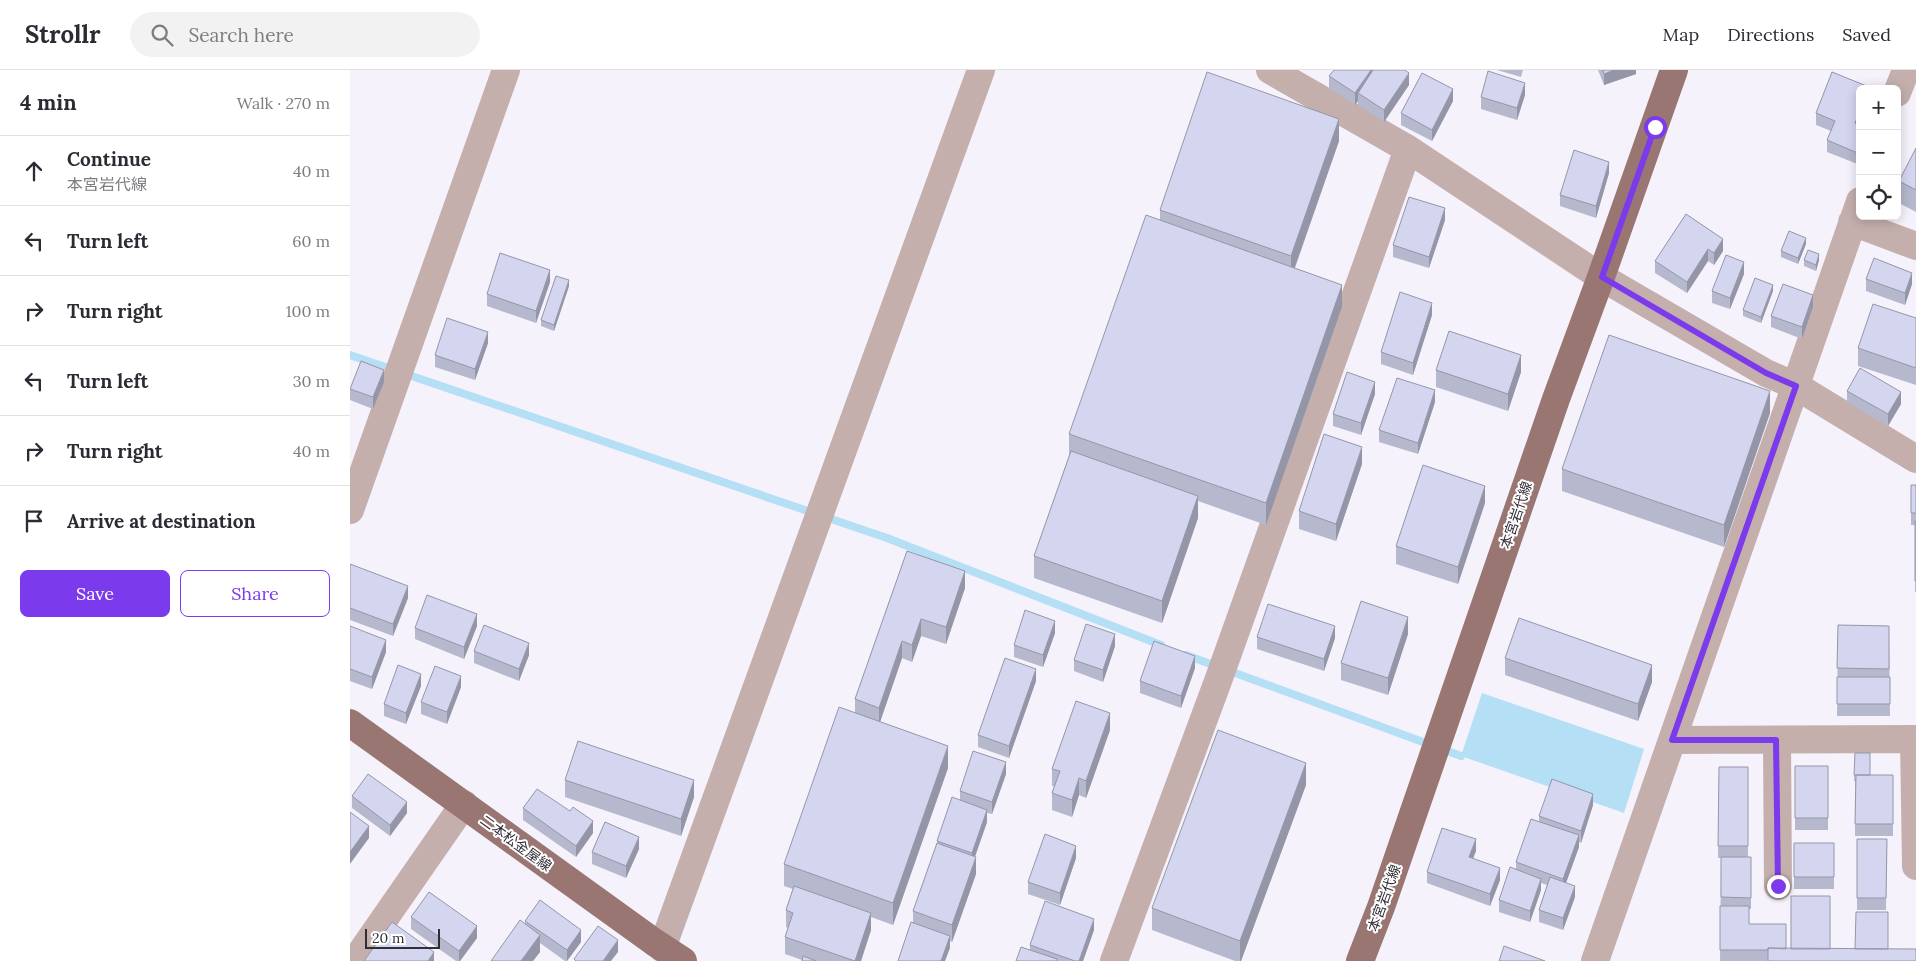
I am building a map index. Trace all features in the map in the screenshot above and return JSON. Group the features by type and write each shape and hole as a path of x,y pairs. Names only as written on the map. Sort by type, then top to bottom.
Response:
{"main road":[{"name":"本宮岩代線","path":"1360,961 1381,908 1556,399 1602,277 1674,70"},
{"name":"二本松金屋線","path":"350,723 672,954"}],"street":[{"path":"350,510 506,70"},
{"path":"672,954 823,505 981,70"},
{"path":"1270,70 1408,149 1602,277 1766,373 1796,386 1916,459"},
{"path":"1900,85 1906,70"},
{"path":"1114,961 1218,681 1408,149"},
{"path":"1595,961 1856,212"},
{"path":"1870,220 1916,246"},
{"path":"1672,740 1915,739 1916,866"},
{"path":"1776,740 1778,886"},
{"path":"355,961 464,804"}],"water":[{"path":"1482,693 1644,749 1624,813 1461,756"}],"building":[{"path":"1334,70 1371,70 1355,93 1329,76"},
{"path":"1373,70 1405,70 1409,73 1384,110 1358,93"},
{"path":"1603,70 1614,70 1604,74"},
{"path":"1488,71 1525,83 1517,108 1481,97"},
{"path":"1207,72 1339,119 1291,256 1160,210"},
{"path":"1832,72 1864,85 1856,85 1856,152 1827,140 1835,121 1816,113"},
{"path":"1422,73 1453,89 1432,130 1401,113"},
{"path":"1916,148 1916,190 1901,182 1901,177"},
{"path":"1574,150 1609,162 1596,206 1560,195"},
{"path":"1409,197 1445,208 1429,257 1393,245"},
{"path":"1686,214 1723,239 1714,253 1708,249 1687,282 1655,261"},
{"path":"1146,215 1342,285 1266,503 1069,434"},
{"path":"1789,231 1806,238 1798,258 1781,251"},
{"path":"1808,250 1819,254 1816,265 1804,260"},
{"path":"500,253 550,270 536,311 487,294"},
{"path":"1726,255 1744,262 1730,298 1712,291"},
{"path":"1874,258 1912,273 1905,293 1866,279"},
{"path":"556,276 569,280 554,325 541,320"},
{"path":"1755,278 1773,285 1761,317 1743,310"},
{"path":"1783,284 1813,295 1802,327 1771,316"},
{"path":"1400,292 1432,303 1413,363 1381,352"},
{"path":"1873,304 1916,318 1916,368 1858,348"},
{"path":"447,318 488,332 475,369 435,355"},
{"path":"1449,331 1521,355 1508,394 1436,370"},
{"path":"1609,335 1770,391 1724,525 1562,469"},
{"path":"361,361 384,370 373,397 350,389"},
{"path":"1860,368 1901,392 1888,414 1847,391"},
{"path":"1347,372 1375,382 1361,423 1333,414"},
{"path":"1397,378 1435,390 1418,443 1379,430"},
{"path":"1324,434 1362,447 1336,524 1299,511"},
{"path":"1071,451 1198,496 1162,601 1034,556"},
{"path":"1423,465 1485,486 1458,567 1396,546"},
{"path":"1911,485 1916,485 1916,513 1911,513"},
{"path":"1916,521 1916,581 1915,581"},
{"path":"907,551 965,571 946,627 921,619 912,645 902,641 879,708 855,699"},
{"path":"350,564 408,586 393,624 350,608"},
{"path":"427,595 477,614 464,647 415,628"},
{"path":"1361,601 1408,617 1388,678 1341,663"},
{"path":"1268,604 1335,626 1324,659 1257,637"},
{"path":"1025,610 1055,621 1043,655 1014,645"},
{"path":"1519,618 1652,665 1638,704 1505,658"},
{"path":"1086,624 1115,634 1103,670 1074,660"},
{"path":"484,625 529,643 519,669 474,651"},
{"path":"1838,625 1889,626 1889,669 1837,668"},
{"path":"350,626 386,640 372,677 350,669"},
{"path":"1154,641 1195,656 1181,696 1140,681"},
{"path":"1005,658 1036,669 1009,746 978,735"},
{"path":"398,665 421,674 406,713 384,704"},
{"path":"435,666 461,676 447,712 421,702"},
{"path":"1837,677 1890,677 1890,704 1837,704"},
{"path":"1076,701 1110,713 1086,781 1079,778 1072,800 1052,793 1060,771 1052,769"},
{"path":"839,707 948,746 893,903 784,864"},
{"path":"1218,730 1306,763 1240,941 1152,908"},
{"path":"578,741 694,780 681,819 565,780"},
{"path":"973,751 1006,762 992,802 960,791"},
{"path":"1855,753 1870,753 1870,775 1854,775"},
{"path":"1795,766 1828,766 1828,818 1795,818"},
{"path":"1719,767 1748,767 1748,846 1718,846"},
{"path":"368,774 407,802 390,825 352,796"},
{"path":"1856,775 1893,775 1893,824 1855,824"},
{"path":"1552,779 1593,794 1581,831 1539,816"},
{"path":"537,789 570,811 573,807 593,821 576,846 523,808"},
{"path":"952,797 987,810 972,853 937,841"},
{"path":"350,812 369,826 350,852"},
{"path":"1531,819 1579,835 1563,879 1516,862"},
{"path":"605,822 639,837 626,866 592,852"},
{"path":"1442,828 1476,839 1469,857 1500,868 1490,894 1427,872"},
{"path":"1045,834 1076,846 1060,893 1028,882"},
{"path":"1857,839 1887,839 1886,898 1857,898"},
{"path":"937,843 976,857 952,925 913,911"},
{"path":"1794,843 1834,843 1834,877 1794,877"},
{"path":"1721,857 1751,857 1751,898 1721,897"},
{"path":"1510,867 1541,879 1530,911 1499,900"},
{"path":"1550,877 1575,886 1563,918 1539,910"},
{"path":"794,886 871,913 855,961 785,937 793,913 786,910"},
{"path":"429,892 477,926 459,951 411,917"},
{"path":"1791,896 1830,896 1830,949 1791,949"},
{"path":"540,900 581,930 567,950 525,921"},
{"path":"1045,901 1094,919 1079,961 1030,945"},
{"path":"1720,906 1749,906 1749,924 1786,924 1786,949 1720,950"},
{"path":"1856,912 1888,912 1888,949 1855,949"},
{"path":"520,920 540,935 521,961 491,961"},
{"path":"392,922 434,952 428,961 364,961"},
{"path":"911,922 950,936 941,961 898,961"},
{"path":"598,926 618,940 603,961 576,961 574,959"},
{"path":"1504,946 1545,961 1499,961"},
{"path":"1021,947 1057,959 1056,961 1016,961"},
{"path":"1768,948 1916,949 1916,961 1768,961"},
{"path":"803,956 816,961 802,961"}],"waterway":[{"path":"350,355 887,538 1161,645"},
{"path":"1186,655 1461,756"}],"route":[{"path":"1655,127 1602,277 1766,373 1796,386 1672,740 1776,740 1778,886"}]}
